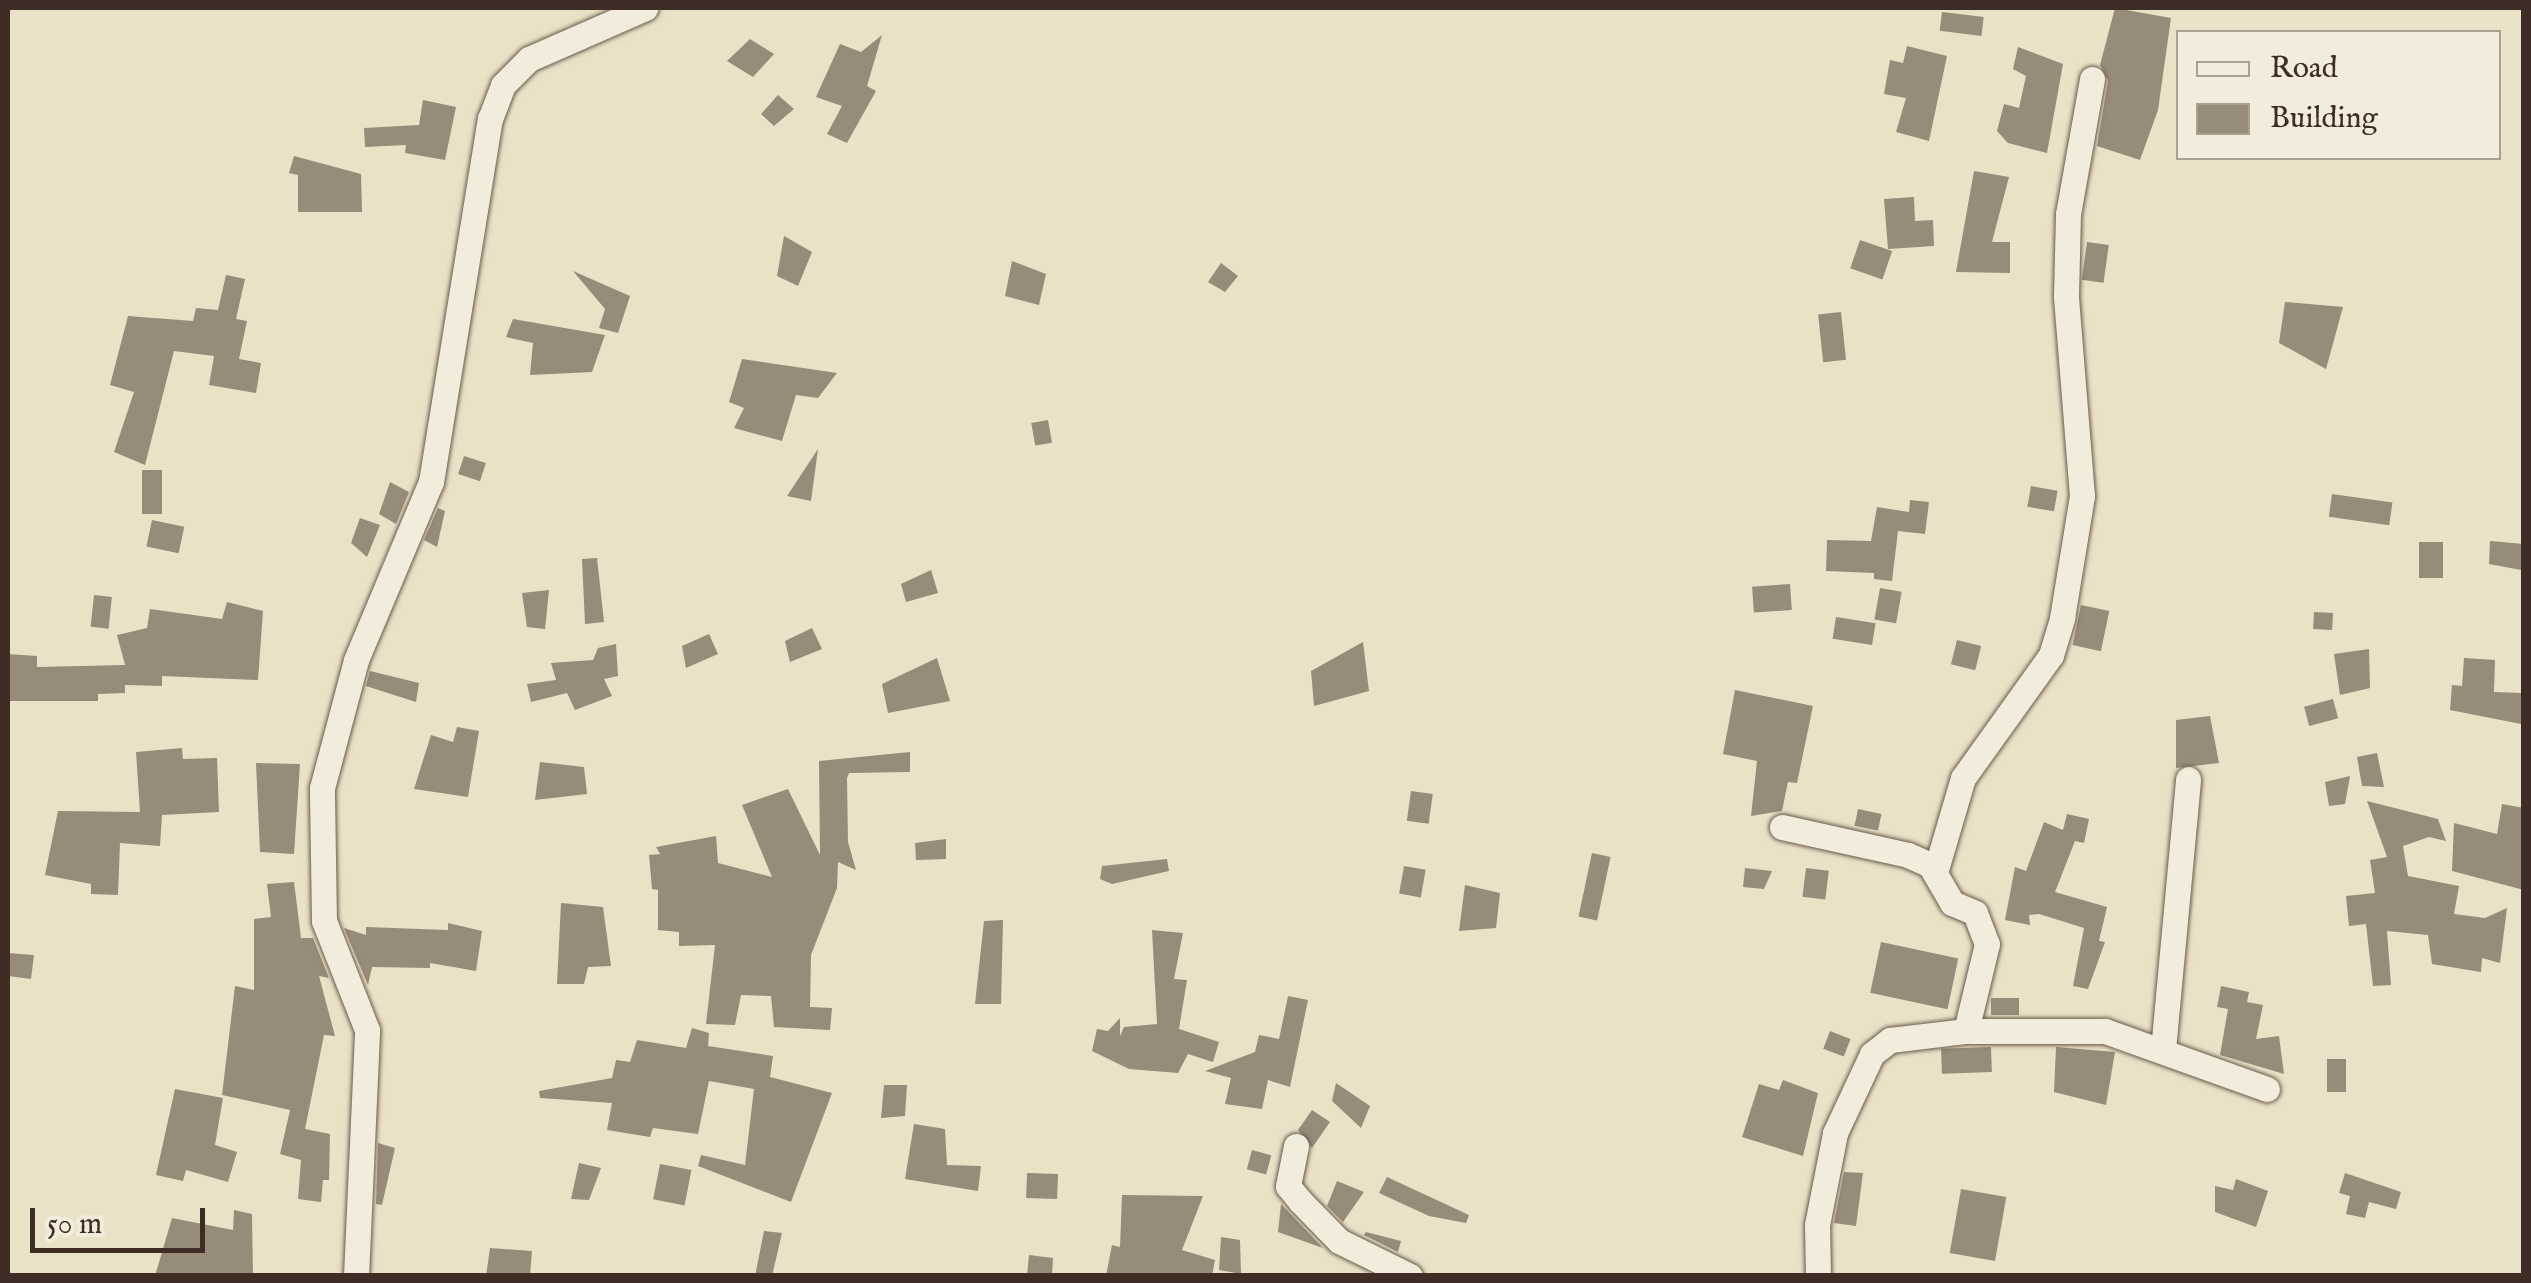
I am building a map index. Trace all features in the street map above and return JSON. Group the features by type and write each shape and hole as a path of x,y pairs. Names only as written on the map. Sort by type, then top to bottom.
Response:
{"street":[{"path":"356,1276 368,1030 324,921 322,788 356,660 432,482 490,119 503,84 528,59 645,8"},
{"path":"1934,872 1963,778 2051,655 2062,618 2082,496 2066,296 2068,214 2092,80"},
{"path":"2164,1050 2178,834 2188,778"},
{"path":"1782,827 1908,855 1934,872 1952,903 1974,913 1987,930 1966,1032"},
{"path":"1818,1276 1817,1226 1835,1133 1872,1054 1890,1040 1966,1032 2105,1031 2266,1089"},
{"path":"1296,1146 1288,1186 1300,1201 1340,1241 1410,1276"}],"building":[{"path":"2115,8 2171,18 2158,110 2140,160 2097,146 2108,81 2100,65"},
{"path":"1942,12 1984,17 1981,36 1940,31"},
{"path":"882,35 867,86 876,91 847,143 827,134 842,106 816,97 840,44 861,52"},
{"path":"750,39 774,54 753,77 727,61"},
{"path":"1907,46 1947,56 1929,141 1896,132 1906,98 1884,94 1890,60 1903,63"},
{"path":"2018,47 2063,64 2047,153 2008,143 1997,131 2004,104 2019,108 2026,76 2013,69"},
{"path":"778,95 794,109 774,126 761,114"},
{"path":"423,100 456,107 445,160 405,153 406,145 365,147 364,128 419,125"},
{"path":"294,156 361,174 362,212 298,212 298,175 289,173"},
{"path":"1974,171 2009,177 1992,242 2010,242 2010,273 1956,272"},
{"path":"1914,197 1915,221 1933,220 1934,246 1888,249 1884,199"},
{"path":"784,236 812,252 798,286 777,276"},
{"path":"1860,240 1892,251 1882,279 1850,268"},
{"path":"2087,242 2109,245 2103,283 2082,280"},
{"path":"1012,261 1046,274 1039,305 1005,296"},
{"path":"1221,263 1238,276 1225,292 1208,282"},
{"path":"573,271 630,296 618,333 599,328 605,309"},
{"path":"226,275 245,279 236,319 247,321 239,359 261,363 256,393 209,385 214,356 174,351 145,465 114,452 134,392 110,385 128,316 193,321 196,308 218,310"},
{"path":"2285,302 2343,307 2326,369 2279,343"},
{"path":"1841,312 1846,360 1823,362 1818,314"},
{"path":"513,319 605,335 592,372 530,375 533,343 506,337"},
{"path":"742,359 837,373 818,398 796,395 782,441 734,428 744,408 729,402"},
{"path":"1048,420 1052,443 1035,446 1031,423"},
{"path":"818,449 811,501 787,496"},
{"path":"464,456 486,463 480,481 458,474"},
{"path":"142,470 162,470 162,514 142,514"},
{"path":"390,482 409,492 396,524 379,514"},
{"path":"2031,486 2058,491 2054,511 2027,507"},
{"path":"2332,494 2392,502 2389,525 2329,517"},
{"path":"1910,500 1929,502 1925,534 1898,531 1892,581 1874,579 1874,573 1826,571 1827,540 1871,541 1877,507 1909,512"},
{"path":"438,508 445,511 437,547 424,540"},
{"path":"360,518 380,525 367,557 351,543"},
{"path":"152,520 184,527 179,553 146,546"},
{"path":"2490,541 2524,544 2521,570 2489,564"},
{"path":"2419,542 2443,542 2443,578 2419,578"},
{"path":"597,558 604,622 585,624 582,559"},
{"path":"931,570 938,593 906,602 901,584"},
{"path":"1790,584 1792,610 1754,613 1752,587"},
{"path":"1880,588 1902,592 1896,623 1874,620"},
{"path":"549,590 545,629 527,627 522,593"},
{"path":"94,595 112,597 109,629 91,627"},
{"path":"227,602 263,611 258,680 162,676 162,686 125,685 125,693 98,694 98,701 8,701 8,654 37,656 37,667 125,665 117,635 147,628 150,609 222,619"},
{"path":"2081,605 2109,611 2101,651 2072,645"},
{"path":"2314,612 2333,613 2332,630 2313,629"},
{"path":"1836,617 1876,623 1872,645 1833,639"},
{"path":"812,628 822,649 790,662 785,641"},
{"path":"709,634 718,654 686,668 682,646"},
{"path":"1957,640 1981,646 1975,670 1951,664"},
{"path":"1363,642 1369,691 1314,706 1311,671"},
{"path":"616,644 618,676 604,679 612,696 575,710 567,693 531,702 527,684 556,680 551,663 593,660 598,648"},
{"path":"2369,649 2370,688 2340,695 2334,654"},
{"path":"937,658 950,701 888,713 882,684"},
{"path":"2464,658 2495,660 2494,692 2522,693 2521,724 2450,710 2452,685 2462,686"},
{"path":"370,671 419,683 416,702 366,686"},
{"path":"1735,690 1813,706 1797,783 1788,782 1782,811 1751,816 1757,761 1723,754"},
{"path":"2333,699 2338,718 2309,726 2304,707"},
{"path":"2210,716 2219,763 2176,768 2176,720"},
{"path":"457,727 479,731 468,797 414,789 431,735 453,742"},
{"path":"182,748 183,759 217,758 219,812 162,815 160,846 120,843 118,895 91,894 91,884 45,875 58,811 140,812 136,752"},
{"path":"910,752 910,772 849,773 847,778 848,842 856,870 838,862 837,888 811,955 810,1007 832,1008 830,1030 774,1027 771,996 741,995 735,1025 706,1024 715,945 679,946 679,932 658,930 658,890 652,889 649,855 660,854 656,847 716,836 718,863 772,877 742,805 788,789 820,855 819,761"},
{"path":"2377,753 2384,787 2362,786 2357,757"},
{"path":"540,762 584,767 587,794 535,800"},
{"path":"256,763 300,764 294,854 260,852"},
{"path":"2350,776 2345,804 2329,806 2325,782"},
{"path":"1411,791 1433,794 1429,824 1407,821"},
{"path":"2367,801 2438,819 2446,841 2429,837 2403,846 2408,876 2459,886 2454,914 2485,918 2507,908 2500,963 2482,958 2481,972 2432,964 2428,935 2387,931 2391,985 2373,986 2366,924 2349,926 2346,896 2375,893 2370,860 2387,857"},
{"path":"2502,804 2524,808 2524,890 2452,871 2454,823 2497,834"},
{"path":"1858,809 1881,814 1878,831 1854,826"},
{"path":"2067,814 2089,819 2084,843 2075,841 2055,892 2107,907 2099,941 2105,942 2088,989 2073,986 2084,928 2039,914 2029,915 2030,925 2005,920 2015,867 2026,871 2044,822 2063,830"},
{"path":"946,839 946,859 916,860 915,843"},
{"path":"1592,853 1611,857 1597,921 1578,917"},
{"path":"1167,859 1169,871 1112,884 1100,879 1102,866"},
{"path":"1404,866 1426,870 1421,897 1399,894"},
{"path":"1745,868 1772,871 1764,889 1743,887"},
{"path":"1806,868 1829,871 1825,900 1802,897"},
{"path":"294,882 301,938 313,938 329,978 319,976 335,1036 324,1035 305,1129 330,1134 329,1180 323,1180 321,1202 298,1199 301,1160 280,1154 290,1110 222,1095 235,986 254,990 254,919 271,917 267,884"},
{"path":"1465,885 1500,893 1496,928 1459,931"},
{"path":"561,903 603,907 611,966 588,967 584,984 557,984"},
{"path":"1003,920 1001,1004 975,1004 984,921"},
{"path":"448,923 482,931 476,971 430,963 430,968 372,967 368,985 344,928 366,935 366,927 448,930"},
{"path":"1152,930 1183,933 1174,979 1187,980 1179,1029 1219,1042 1213,1062 1188,1054 1178,1073 1129,1069 1092,1051 1097,1029 1108,1031 1120,1018 1120,1036 1124,1027 1157,1024"},
{"path":"1881,942 1958,958 1947,1009 1870,993"},
{"path":"8,953 34,955 31,979 8,976"},
{"path":"2221,986 2249,992 2247,1002 2263,1005 2256,1039 2279,1036 2284,1074 2220,1055 2228,1009 2217,1007"},
{"path":"1288,996 1308,1000 1290,1087 1268,1080 1262,1109 1225,1104 1231,1078 1205,1071 1255,1052 1259,1035 1279,1039"},
{"path":"1991,998 2019,998 2019,1015 1991,1015"},
{"path":"692,1028 709,1033 708,1046 773,1056 770,1077 832,1093 791,1202 698,1166 701,1155 745,1165 754,1089 709,1081 698,1134 653,1128 650,1137 607,1130 612,1103 540,1098 539,1091 612,1078 616,1060 630,1062 637,1040 686,1048"},
{"path":"1830,1031 1851,1039 1844,1057 1823,1049"},
{"path":"1991,1047 1992,1072 1942,1074 1941,1049"},
{"path":"2056,1047 2115,1052 2106,1105 2054,1092"},
{"path":"2327,1059 2346,1059 2346,1092 2327,1092"},
{"path":"1783,1080 1818,1093 1803,1156 1742,1137 1759,1084 1779,1090"},
{"path":"1336,1083 1370,1106 1361,1128 1332,1101"},
{"path":"884,1085 907,1085 905,1116 881,1118"},
{"path":"175,1089 223,1098 215,1145 237,1152 228,1182 186,1170 183,1181 156,1175"},
{"path":"1312,1110 1330,1122 1312,1148 1298,1130"},
{"path":"914,1124 945,1129 947,1165 981,1166 978,1191 905,1179"},
{"path":"378,1143 395,1148 382,1205 376,1204"},
{"path":"1252,1150 1271,1155 1266,1174 1247,1169"},
{"path":"579,1163 601,1168 589,1200 571,1199"},
{"path":"660,1164 691,1170 685,1205 653,1199"},
{"path":"1844,1172 1863,1173 1856,1226 1834,1223"},
{"path":"1027,1173 1058,1174 1057,1199 1026,1198"},
{"path":"2345,1173 2401,1192 2396,1209 2369,1202 2365,1218 2346,1214 2350,1196 2339,1193"},
{"path":"1387,1177 1469,1215 1466,1223 1429,1216 1379,1193"},
{"path":"2236,1179 2268,1191 2256,1227 2215,1212 2215,1186 2233,1190"},
{"path":"1337,1181 1364,1192 1343,1222 1327,1206"},
{"path":"1961,1189 2006,1197 1995,1261 1950,1253"},
{"path":"1122,1195 1203,1196 1182,1250 1215,1260 1212,1276 1106,1276 1112,1245 1120,1247"},
{"path":"1282,1205 1323,1248 1278,1232"},
{"path":"234,1210 252,1214 253,1276 155,1276 172,1218 233,1230"},
{"path":"764,1231 782,1233 772,1276 755,1276"},
{"path":"1366,1232 1401,1241 1398,1252 1364,1235"},
{"path":"1221,1237 1240,1240 1241,1274 1219,1270"},
{"path":"490,1248 532,1251 530,1276 486,1276"},
{"path":"1029,1255 1053,1258 1052,1276 1027,1276"}]}
